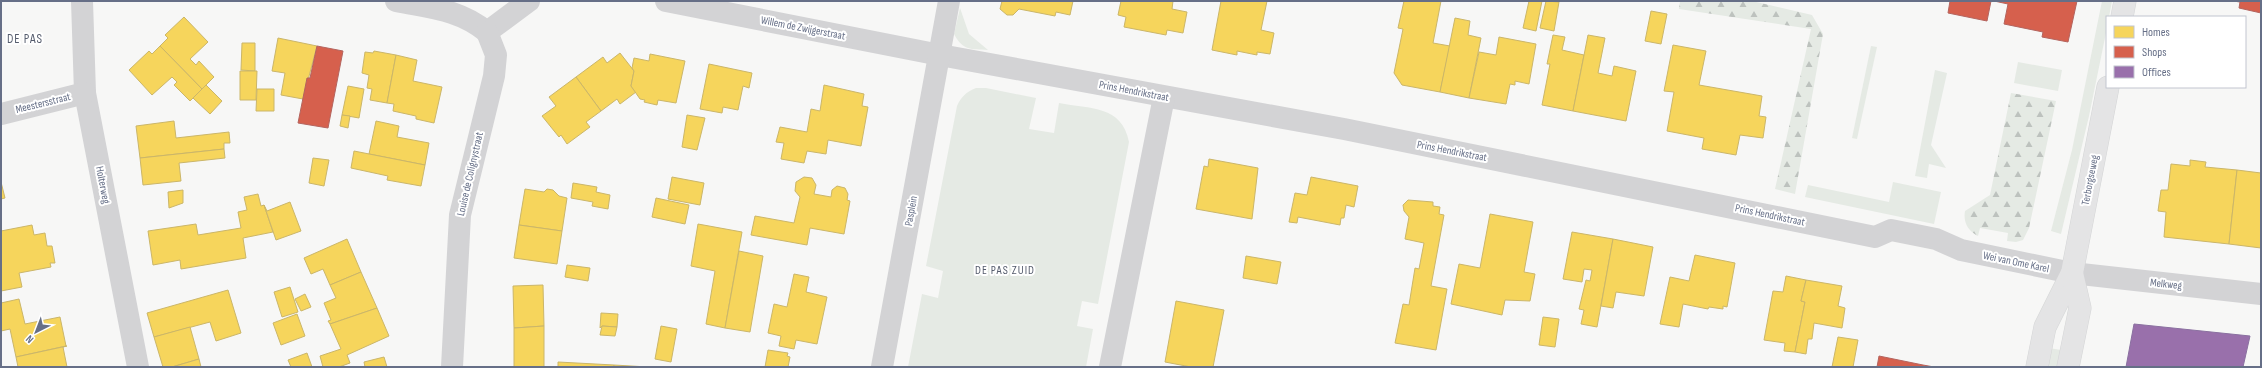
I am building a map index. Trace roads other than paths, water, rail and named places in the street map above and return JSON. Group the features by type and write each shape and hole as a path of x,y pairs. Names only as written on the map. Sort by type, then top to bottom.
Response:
{"main road":[{"path":"2122,16 2125,1"},
{"name":"Terborgseweg","path":"2037,367 2045,327 2052,308 2072,273 2108,88"},
{"name":"Terborgseweg","path":"2068,367 2080,308 2072,273"}],"street":[{"name":"Holterweg","path":"82,1 85,93 138,367"},
{"path":"396,1 461,14 474,21 487,32 529,1"},
{"name":"Willem de Zwijgerstraat","path":"666,1 940,55"},
{"name":"Pasplein","path":"882,367 949,1"},
{"name":"Louise de Colignystraat","path":"452,367 460,215 494,76 496,55 487,32"},
{"name":"Prins Hendrikstraat","path":"940,55 1164,97 1352,130 1875,237 1892,230 1936,239 1961,250"},
{"name":"Meestersstraat","path":"1,114 85,93"},
{"path":"1110,367 1164,97"},
{"name":"Wei van Ome Karel","path":"1961,250 2072,273"},
{"name":"Melkweg","path":"2072,273 2261,294"}],"district":[{"name":"DE PAS","path":"25,39"},
{"name":"DE PAS ZUID","path":"1005,270"}]}
